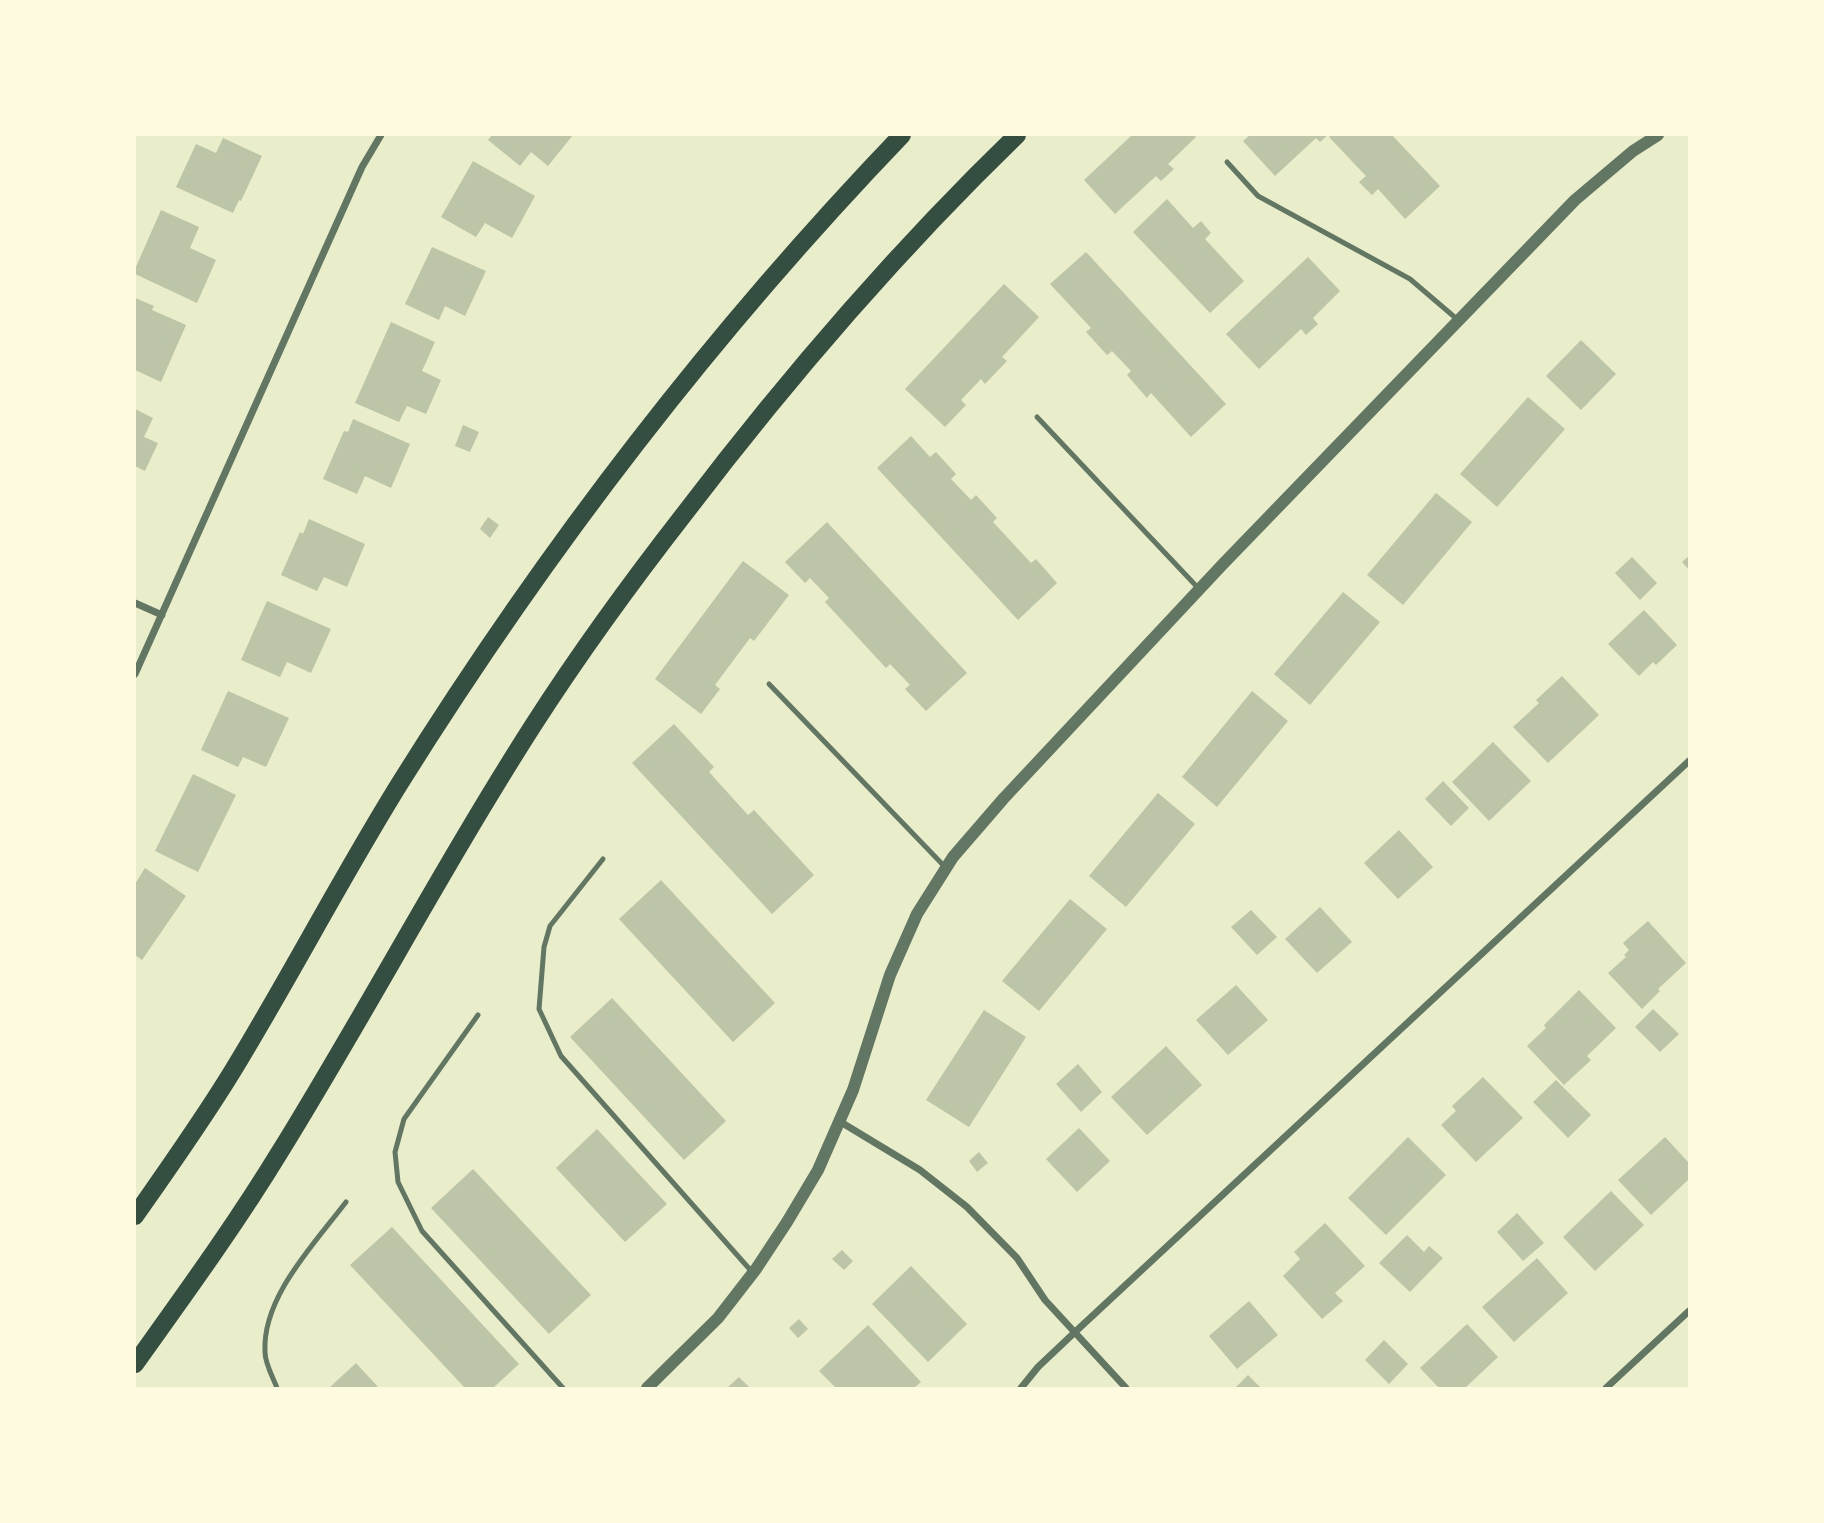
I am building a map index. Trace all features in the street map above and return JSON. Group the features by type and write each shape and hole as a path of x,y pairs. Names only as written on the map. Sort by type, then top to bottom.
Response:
{"main road":[{"path":"135,1216 231,1074 398,786 536,578 618,464 705,357 778,270 902,135"},
{"path":"135,1364 216,1250 281,1151 481,811 535,723 599,628 735,447 808,356 892,262 1017,135"}],"street":[{"path":"135,674 362,167 381,135"},
{"path":"647,1388 718,1318 753,1273 818,1170 853,1090 890,975 917,914 946,868 1004,798 1458,320 1575,200 1633,151 1658,135"},
{"path":"135,603 162,615"},
{"path":"1021,1388 1038,1367 1074,1333 1689,761"},
{"path":"839,1121 920,1170 967,1208 1017,1258 1045,1300 1126,1388"},
{"path":"1606,1388 1689,1311"}],"lane":[{"path":"1227,162 1258,196 1410,279 1458,320"},
{"path":"1037,417 1200,590"},
{"path":"769,684 946,868"},
{"path":"603,859 551,926 544,947 539,1009 561,1056 753,1273"},
{"path":"478,1015 404,1119 395,1152 397,1182 422,1231 563,1388"},
{"path":"277,1388 264,1354 268,1317 290,1275 346,1202"}],"building":[{"path":"492,135 573,135 548,166 531,152 520,166 488,140"},
{"path":"1132,135 1196,137 1168,164 1174,169 1161,181 1156,176 1115,214 1084,180"},
{"path":"1250,135 1328,135 1320,142 1316,138 1275,176 1243,141"},
{"path":"1392,135 1440,186 1405,219 1378,189 1372,195 1359,182 1366,176 1329,137"},
{"path":"223,138 262,156 233,213 176,187 196,144 216,153"},
{"path":"473,161 535,196 512,238 485,223 476,237 441,217"},
{"path":"1167,199 1193,228 1201,221 1211,233 1205,239 1244,281 1210,313 1133,232"},
{"path":"161,210 199,227 190,248 216,260 197,303 135,274"},
{"path":"432,247 486,271 465,316 445,306 439,320 405,304"},
{"path":"1086,252 1226,404 1191,437 1151,393 1147,398 1127,375 1131,371 1112,351 1107,355 1086,332 1091,328 1050,284"},
{"path":"1308,257 1340,291 1313,318 1318,324 1306,335 1301,329 1259,369 1226,334"},
{"path":"1004,284 1039,317 1002,357 1007,361 985,384 981,379 961,400 966,405 945,427 905,389"},
{"path":"135,298 154,306 152,310 186,325 161,382 135,370"},
{"path":"391,322 435,342 422,371 441,380 426,414 407,406 399,422 355,403"},
{"path":"1581,340 1616,374 1581,410 1546,376"},
{"path":"1528,397 1565,429 1497,507 1460,474"},
{"path":"135,409 153,418 144,437 158,443 145,471 135,466"},
{"path":"353,419 410,444 391,488 365,476 357,494 323,479 344,431 348,432"},
{"path":"463,425 479,432 470,452 455,446"},
{"path":"911,436 930,457 936,452 956,474 951,479 971,500 976,495 997,518 993,522 1031,563 1036,559 1057,583 1018,620 877,468"},
{"path":"1436,493 1472,522 1403,605 1367,575"},
{"path":"488,517 499,525 490,538 480,529"},
{"path":"309,519 365,544 347,587 324,577 317,591 281,575 300,532 303,534"},
{"path":"827,522 967,673 926,711 905,689 910,685 890,664 886,668 825,602 829,598 810,578 805,583 785,562"},
{"path":"1689,556 1689,570 1682,562"},
{"path":"1632,557 1657,583 1640,600 1615,573"},
{"path":"743,561 789,595 754,641 750,638 715,685 720,689 701,714 655,679"},
{"path":"1343,592 1380,622 1310,705 1274,674"},
{"path":"267,601 331,629 311,673 287,662 280,677 241,660"},
{"path":"1644,610 1677,645 1656,665 1653,662 1639,676 1608,644"},
{"path":"1562,676 1599,715 1548,763 1513,727 1539,703 1536,700"},
{"path":"228,691 289,718 266,767 243,757 238,767 201,750"},
{"path":"1252,691 1288,721 1217,807 1182,777"},
{"path":"674,724 714,767 709,772 748,815 754,810 814,875 772,914 632,763"},
{"path":"1493,742 1531,781 1489,821 1452,782"},
{"path":"193,774 236,795 198,872 155,851"},
{"path":"1443,781 1469,808 1451,826 1425,799"},
{"path":"1158,793 1195,824 1126,907 1089,876"},
{"path":"1399,830 1433,867 1398,899 1364,863"},
{"path":"145,868 186,896 142,960 135,955 135,884"},
{"path":"661,880 775,1003 733,1042 619,919"},
{"path":"1070,899 1107,929 1039,1011 1002,981"},
{"path":"1320,907 1352,942 1317,973 1285,939"},
{"path":"1251,910 1277,937 1257,955 1231,927"},
{"path":"1648,921 1686,963 1658,989 1660,991 1642,1009 1608,973 1626,957 1624,955 1629,950 1623,943"},
{"path":"1236,985 1268,1020 1228,1055 1196,1020"},
{"path":"1579,990 1616,1028 1587,1056 1591,1060 1564,1085 1527,1046"},
{"path":"612,998 726,1121 684,1160 570,1037"},
{"path":"1653,1009 1679,1034 1660,1052 1635,1027"},
{"path":"984,1010 1026,1037 969,1127 926,1100"},
{"path":"1166,1046 1202,1085 1147,1135 1111,1097"},
{"path":"1078,1064 1102,1092 1081,1112 1056,1084"},
{"path":"1483,1077 1523,1118 1476,1162 1441,1125 1456,1111 1452,1106"},
{"path":"1556,1080 1591,1115 1568,1138 1533,1102"},
{"path":"1079,1128 1110,1161 1077,1192 1046,1159"},
{"path":"597,1129 667,1204 625,1242 556,1168"},
{"path":"1408,1137 1446,1175 1386,1235 1348,1198"},
{"path":"1665,1137 1689,1163 1689,1179 1651,1215 1618,1180"},
{"path":"979,1152 988,1163 977,1172 969,1161"},
{"path":"473,1169 591,1295 549,1334 431,1208"},
{"path":"1611,1191 1644,1225 1595,1271 1563,1237"},
{"path":"1517,1213 1544,1243 1523,1261 1497,1232"},
{"path":"1325,1223 1365,1266 1335,1293 1343,1301 1322,1319 1283,1276 1300,1259 1294,1252"},
{"path":"392,1227 519,1364 493,1388 465,1388 350,1265"},
{"path":"1407,1235 1424,1252 1429,1246 1443,1258 1410,1292 1379,1263"},
{"path":"842,1250 853,1261 844,1270 832,1259"},
{"path":"1537,1258 1568,1293 1514,1342 1482,1307"},
{"path":"911,1266 967,1324 928,1362 872,1304"},
{"path":"1249,1301 1278,1335 1237,1369 1209,1336"},
{"path":"799,1319 808,1329 798,1338 789,1328"},
{"path":"1467,1324 1498,1357 1465,1388 1439,1388 1420,1368"},
{"path":"868,1325 921,1382 914,1388 836,1388 819,1371"},
{"path":"1384,1340 1408,1364 1389,1384 1365,1360"},
{"path":"356,1363 379,1388 329,1388"},
{"path":"1248,1375 1261,1388 1235,1388"},
{"path":"739,1377 750,1388 728,1387"}]}
